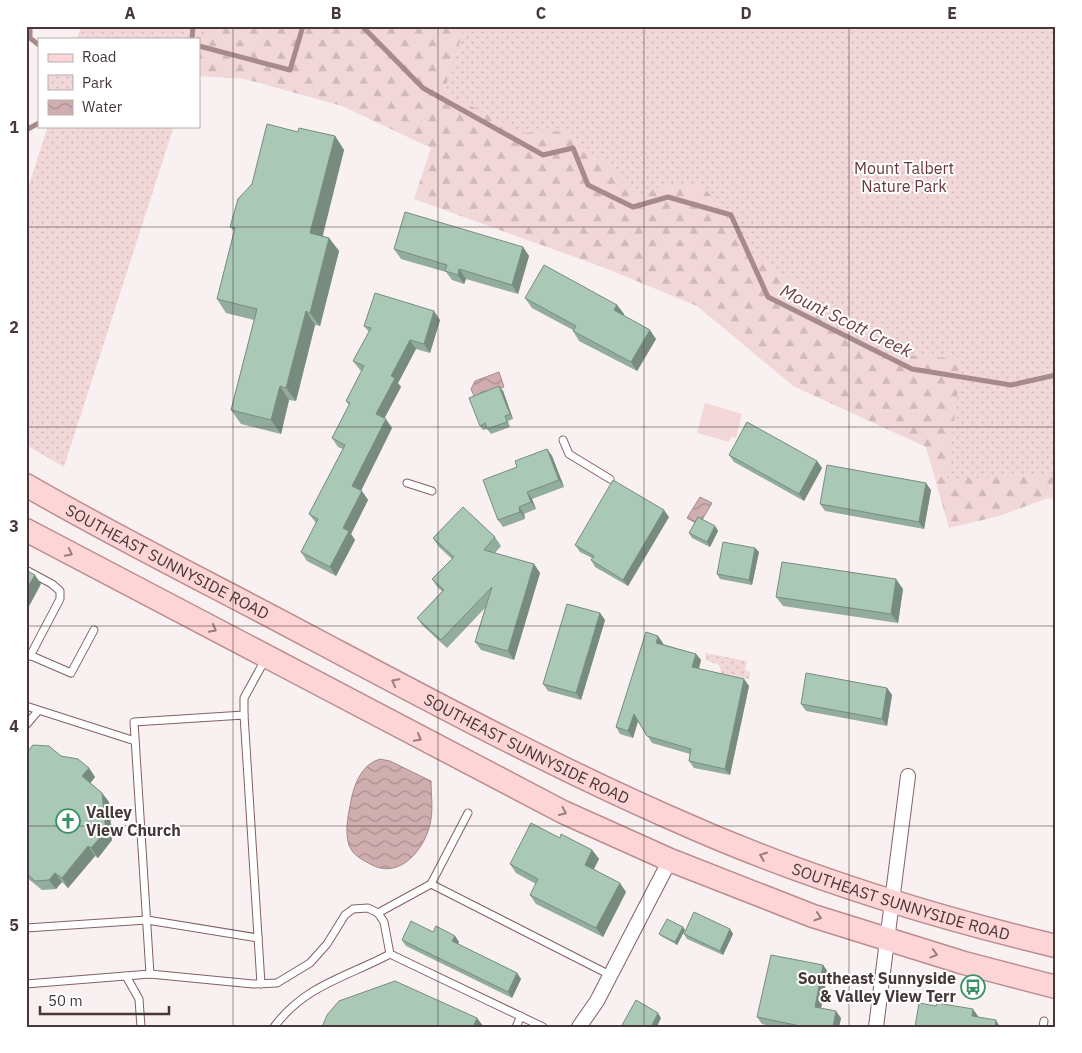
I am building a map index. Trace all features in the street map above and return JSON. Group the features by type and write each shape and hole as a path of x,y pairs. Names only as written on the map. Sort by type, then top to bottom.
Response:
{"main road":[{"name":"SOUTHEAST SUNNYSIDE ROAD","path":"26,485 367,667 566,770 676,821 748,850 892,900 1056,946"},
{"path":"26,530 266,658 562,812 670,860 797,910 964,963 1056,987"}],"street":[{"path":"876,1027 908,776"},
{"path":"579,1027 597,1001 670,860"}],"lane":[{"path":"563,440 569,454 610,479"},
{"path":"407,483 432,491"},
{"path":"26,570 52,584 60,591 58,602 28,655 71,673 94,630"},
{"path":"262,984 244,698 266,658"},
{"path":"26,706 135,741"},
{"path":"26,725 38,711"},
{"path":"150,974 134,722 244,715"},
{"path":"378,913 431,884 468,813"},
{"path":"431,884 610,975"},
{"path":"26,984 150,974 262,984 277,983 310,963 328,944 345,915 353,909 368,908 378,913 384,922 390,954"},
{"path":"26,928 147,920 258,938"},
{"path":"274,1027 297,1001 317,987 390,954 543,1027"},
{"path":"126,976 134,986 139,999 141,1027"},
{"path":"516,1027 521,1016"}],"green space":[{"path":"81,26 207,26 200,48 200,38 77,38"},
{"name":"Mount Talbert Nature Park","path":"83,26 1056,26 1056,500 1048,498 999,516 949,528 926,447 793,386 697,306 605,268 414,199 431,148 342,106 245,79 200,76 200,38"},
{"name":"Mount Talbert Nature Park","path":"465,26 1056,26 1056,475 947,479 962,358 916,356 881,351 844,334 825,320 804,290 796,283 750,253 742,245 731,231 715,201 705,189 691,184 675,184 636,195 601,160 564,131 523,133 444,92"},
{"path":"47,128 173,128 64,467 26,445 26,194"},
{"path":"705,403 742,414 736,438 731,437 729,442 697,433"},
{"path":"705,653 747,661 745,670 750,672 749,679 722,675 719,665 706,660"}],"water":[{"path":"499,372 504,387 475,398 471,389 475,381"},
{"path":"700,497 712,503 699,525 687,518"},
{"path":"380,759 390,761 431,781 432,814 429,830 418,850 411,858 393,868 372,865 362,859 353,852 348,839 348,814 356,784 361,773 374,761"}],"building":[{"path":"267,124 298,132 299,128 335,136 310,233 329,238 310,313 306,311 286,388 280,386 271,420 231,410 257,309 217,299 235,228 230,227 238,199 252,184"},
{"path":"405,212 523,247 512,285 459,269 458,275 445,271 447,265 394,249"},
{"path":"544,265 617,305 614,310 650,330 631,362 573,331 576,326 525,298"},
{"path":"375,293 434,311 424,344 410,340 391,376 395,378 376,414 386,419 352,486 362,491 343,528 349,531 330,567 301,552 318,519 309,514 345,445 332,438 350,403 346,401 364,366 353,361 371,328 364,326"},
{"path":"499,386 510,414 505,416 507,422 487,429 485,423 480,426 469,398"},
{"path":"747,422 817,461 799,494 729,455"},
{"path":"547,449 559,480 527,492 531,502 519,507 520,512 498,520 483,480 517,467 515,461"},
{"path":"827,465 926,483 919,522 820,504"},
{"path":"613,480 664,510 623,580 591,560 594,556 575,545"},
{"path":"463,507 495,537 484,550 534,564 508,651 475,642 492,587 441,640 417,618 444,590 432,579 454,557 433,538"},
{"path":"698,517 715,526 707,542 689,533"},
{"path":"723,542 755,548 749,580 717,574"},
{"path":"782,562 896,579 891,614 776,597"},
{"path":"26,570 35,575 26,590"},
{"path":"567,604 600,613 576,693 543,684"},
{"path":"646,632 658,636 656,643 696,654 692,667 744,679 725,769 689,761 691,749 647,736 634,714 628,731 616,727"},
{"path":"806,673 887,688 882,719 801,704"},
{"name":"Valley View Church","path":"33,745 49,746 61,756 78,759 89,768 82,776 102,793 106,831 91,848 88,846 62,878 55,873 49,880 35,881 26,873 26,753"},
{"path":"531,823 560,838 561,834 592,850 585,865 620,883 596,928 530,895 538,879 510,864"},
{"path":"694,912 730,929 720,951 684,934"},
{"path":"667,919 683,927 675,942 659,934"},
{"path":"411,921 433,932 436,926 455,936 452,941 517,973 508,992 402,940"},
{"path":"771,955 823,965 815,1007 836,1011 833,1027 805,1027 757,1017"},
{"path":"395,981 477,1018 473,1027 322,1027 327,1015 339,1001"},
{"path":"636,1000 658,1013 651,1027 621,1027"},
{"path":"919,1003 936,1006 937,1003 973,1009 972,1016 996,1020 995,1027 915,1027"}],"waterway":[{"name":"Mount Scott Creek","path":"30,26 30,38 38,44"},
{"name":"Mount Scott Creek","path":"192,38 193,26"},
{"name":"Mount Scott Creek","path":"200,46 290,70 303,26"},
{"name":"Mount Scott Creek","path":"362,26 423,88 543,155 573,148 588,185 633,207 668,197 731,215 768,297 912,369 1011,385 1056,375"},
{"name":"Mount Scott Creek","path":"26,130 38,124"}],"place":[{"name":"Valley View Church","path":"68,821"},
{"name":"Southeast Sunnyside & Valley View Terr","path":"973,987"}]}
